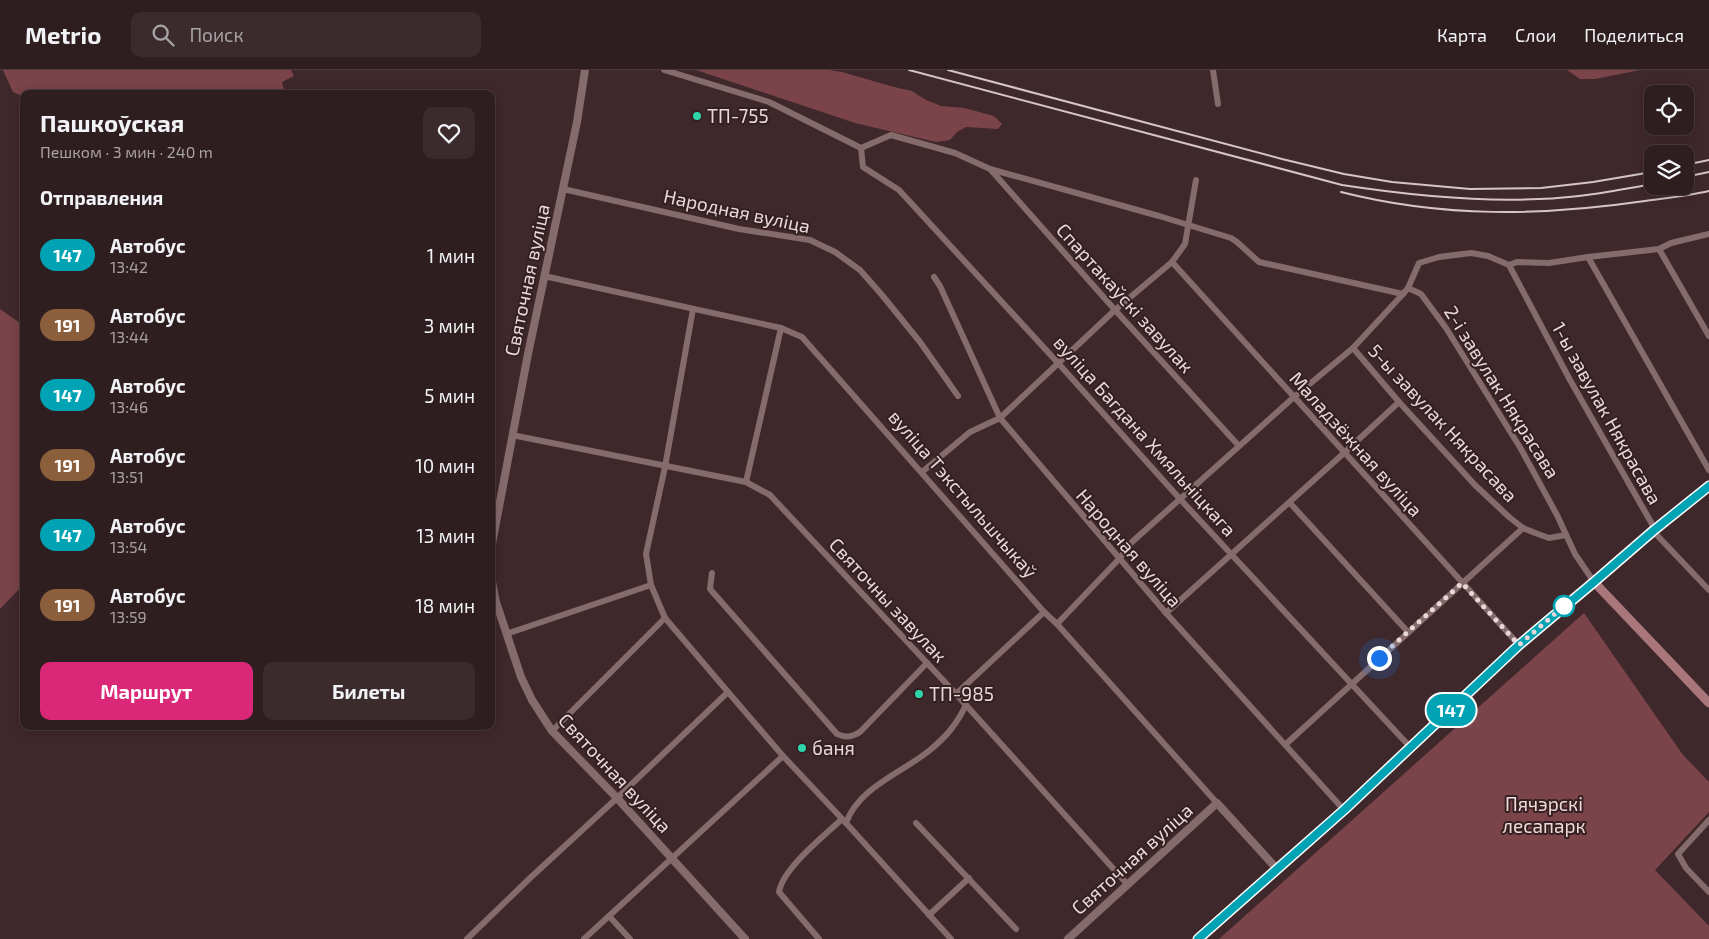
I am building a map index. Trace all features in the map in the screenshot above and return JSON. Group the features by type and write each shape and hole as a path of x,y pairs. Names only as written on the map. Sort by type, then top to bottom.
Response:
{"main road":[{"path":"1594,582 1709,486"},
{"name":"2-і завулак Някрасава","path":"1594,582 1709,703"}],"street":[{"name":"Святочная вуліца","path":"495,527 585,70"},
{"path":"664,70 768,102 861,148 891,135 955,153 990,170"},
{"path":"1213,70 1218,104"},
{"name":"вуліца Багдана Хмяльніцкага","path":"861,148 863,167 899,190 1180,499 1411,748"},
{"name":"2-і завулак Някрасава","path":"990,170 1231,238 1259,262 1421,294 1446,328 1521,449 1557,515 1575,554 1594,582"},
{"name":"Спартакаўскі завулак","path":"990,170 1239,446"},
{"path":"922,472 970,432 1000,418 1115,310 1172,262 1185,244 1196,180"},
{"name":"Народная вуліца","path":"563,189 740,228 810,240 835,252 860,270 882,295 920,342 958,396"},
{"path":"1057,624 1119,560 1132,542 1294,397 1353,348 1406,291 1420,263 1440,257 1471,253 1488,256 1509,265 1517,262 1550,263 1588,256 1659,248 1671,243 1709,234"},
{"path":"1659,248 1709,336"},
{"path":"1588,256 1709,470"},
{"name":"Маладзёжная вуліца","path":"1172,262 1519,645"},
{"name":"1-ы завулак Някрасава","path":"1509,265 1570,380 1652,524 1653,531 1709,590"},
{"name":"вуліца Тэкстыльшчыкаў","path":"544,276 781,328 802,337 1044,612 1057,624 1278,869"},
{"name":"Народная вуліца","path":"934,277 944,294 1000,418 1119,560 1344,810"},
{"path":"693,310 665,467 646,554 651,585 665,618 783,756 952,939"},
{"path":"746,482 781,328"},
{"name":"5-ы завулак Някрасава","path":"1353,348 1399,402 1475,485 1523,528 1549,538 1566,535"},
{"path":"1166,613 1290,503 1399,402"},
{"name":"Святочны завулак","path":"512,436 746,482 770,495 956,694 1128,884"},
{"path":"1290,503 1408,632"},
{"path":"1286,744 1523,528"},
{"path":"712,573 710,589 837,734 844,737 854,736 860,732 927,663"},
{"path":"1198,939 1344,810 1519,645 1594,582"},
{"path":"506,634 651,585"},
{"name":"Святочная вуліца","path":"495,597 521,677 532,700 552,731 617,798 745,939"},
{"path":"956,694 1044,612"},
{"path":"552,731 665,618"},
{"path":"466,939 728,692"},
{"path":"819,939 780,896 780,884 790,870 844,821 862,798 929,751 941,740 956,724 966,705"},
{"path":"584,939 783,756"},
{"name":"Святочная вуліца","path":"1073,937 1128,884 1218,803"},
{"path":"1709,820 1678,854 1686,868 1709,892"},
{"path":"916,823 1016,929"},
{"path":"929,915 969,878"},
{"path":"609,916 630,939"}],"green space":[{"path":"3,70 291,70 294,76 282,82 284,90 20,90 20,95 13,92"},
{"path":"696,70 829,70 842,72 912,91 926,100 941,106 964,108 994,116 1002,124 998,129 966,127 957,132 950,140 936,142 855,123"},
{"path":"1567,70 1640,70 1595,79 1580,79"},
{"path":"0,309 20,323 20,588 0,609"},
{"name":"Пячэрскі лесапарк","path":"1584,613 1683,755 1709,782 1709,812 1655,870 1709,926 1709,939 1219,939"}],"railway":[{"path":"909,70 1342,185 1440,197 1514,200 1582,196 1644,186"},
{"path":"948,70 1282,159 1344,174 1392,182 1470,189 1541,188 1644,173"},
{"path":"1694,163 1709,160"},
{"path":"1694,175 1709,172"},
{"path":"1341,192 1417,206 1492,212 1530,212 1606,206 1709,191"}],"bus line":[{"name":"147","path":"1198,939 1344,810 1519,645 1575,596 1709,486"}],"place":[{"name":"ТП-755","path":"697,116"},
{"name":"ТП-985","path":"919,694"},
{"name":"баня","path":"802,748"}],"route":[{"path":"1379,658 1462,583 1519,645 1564,606"}]}
